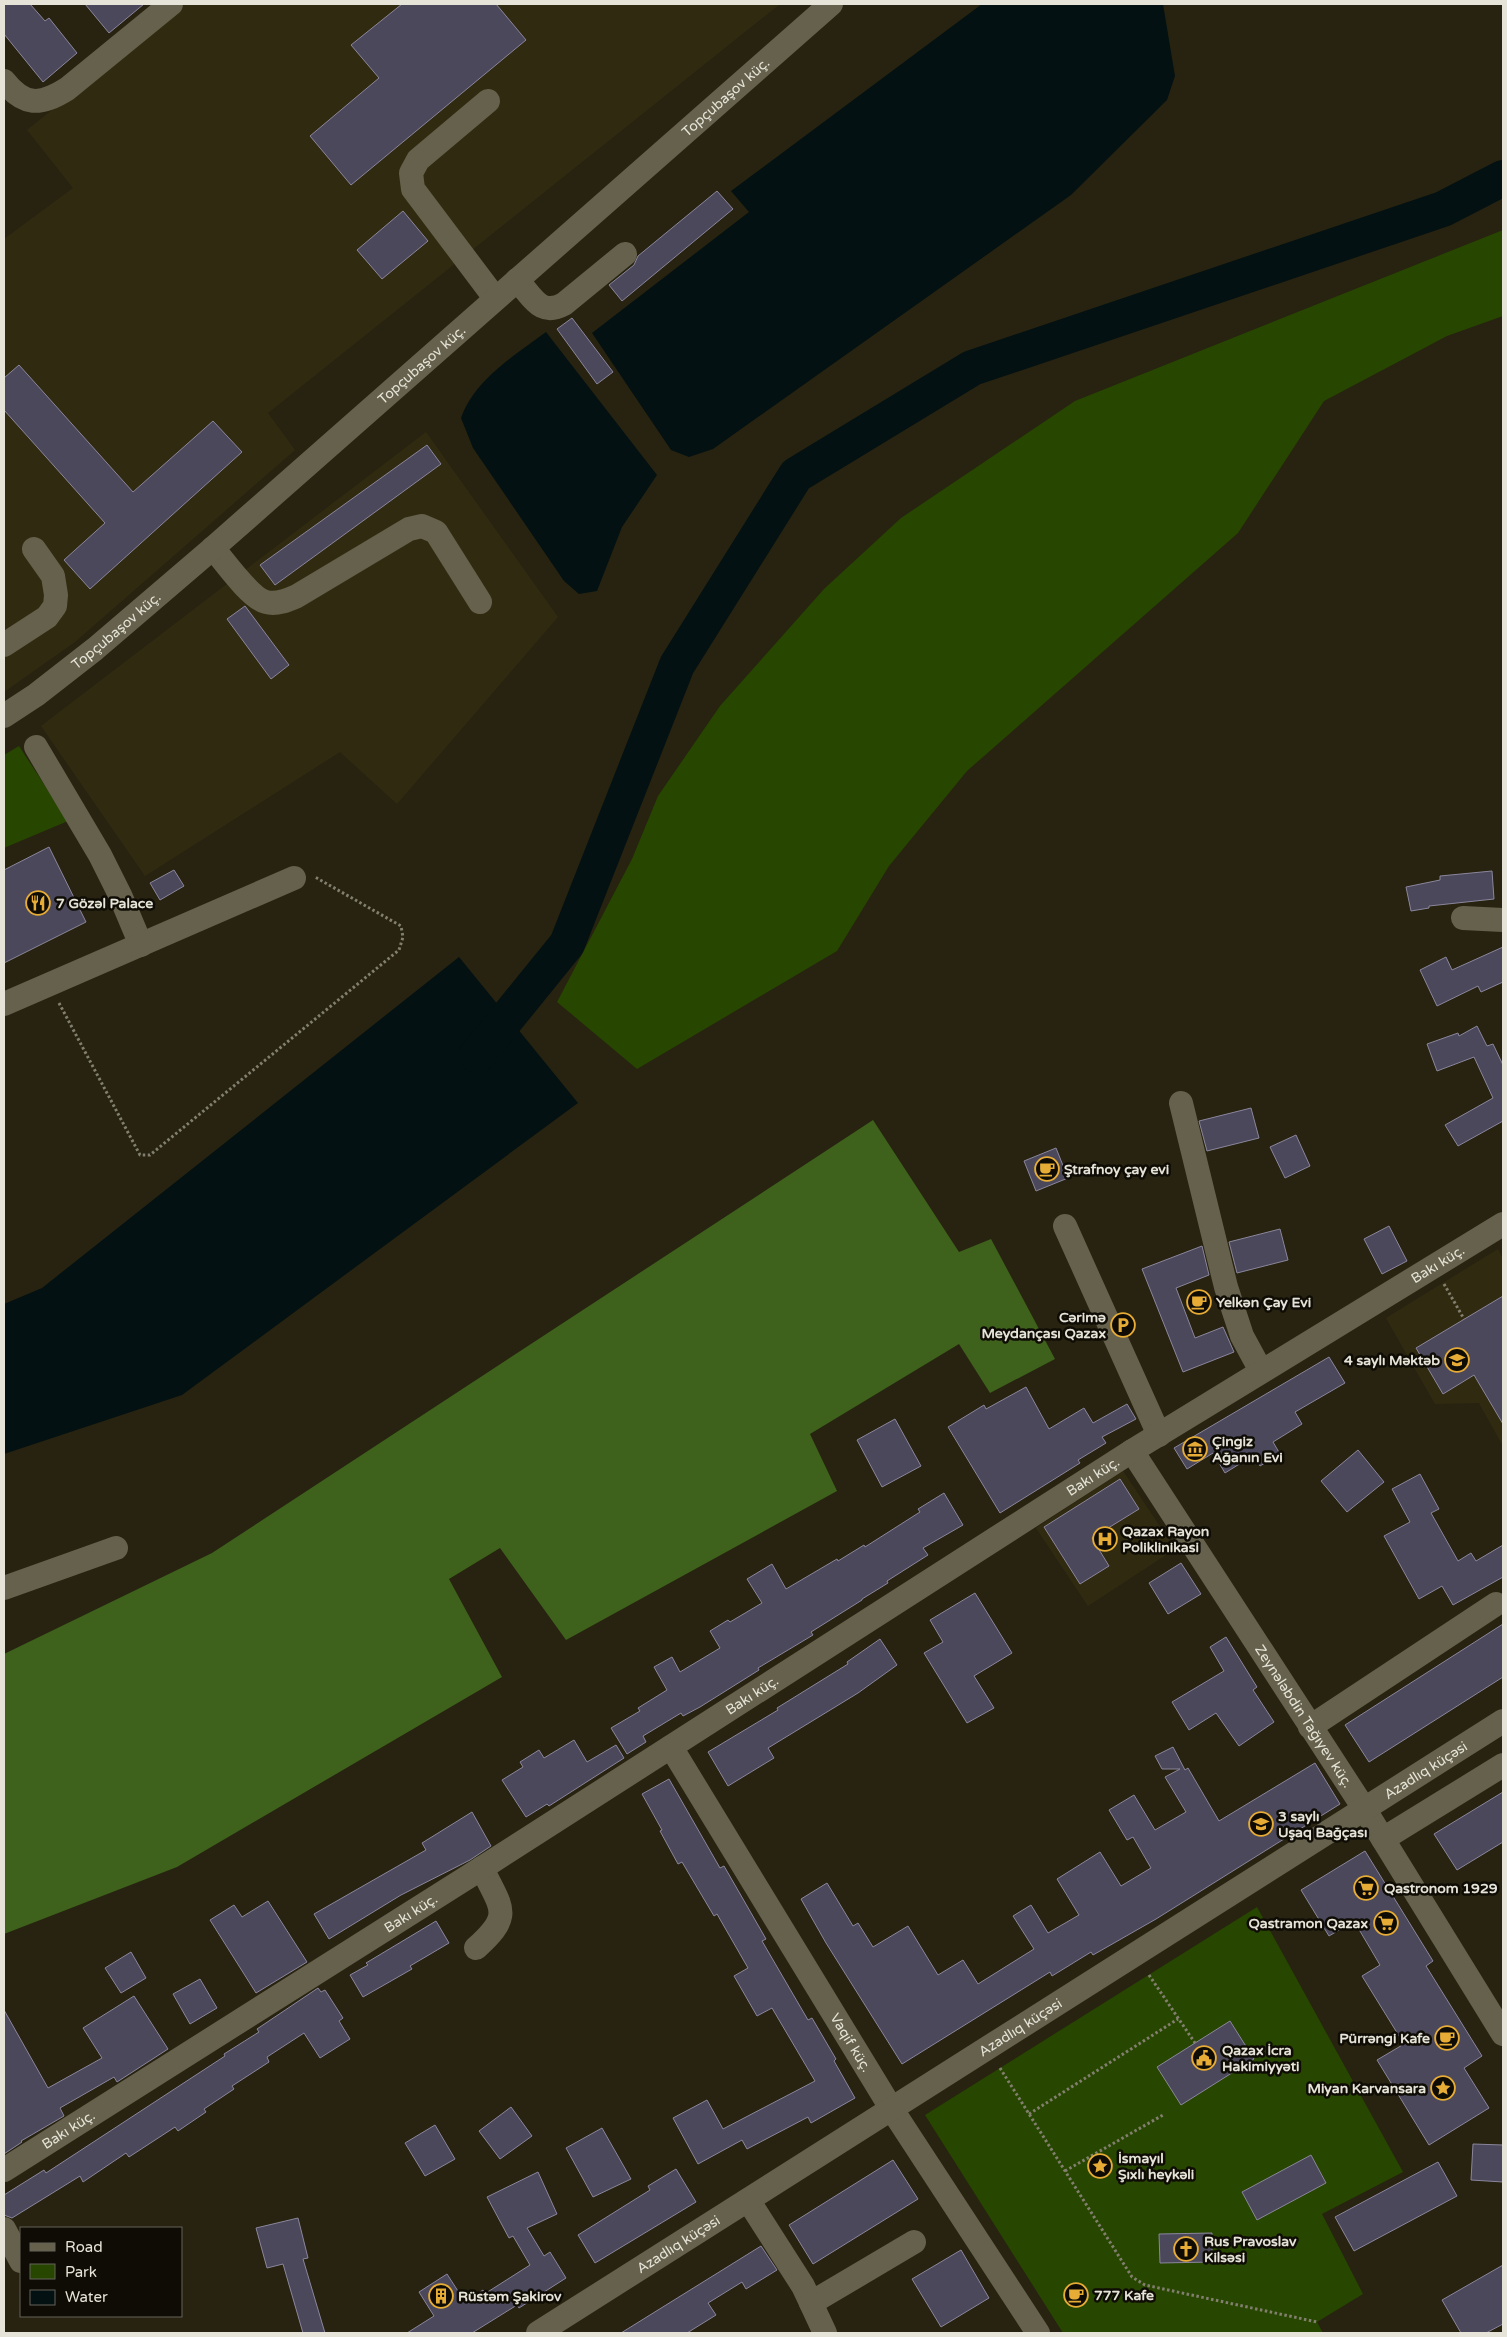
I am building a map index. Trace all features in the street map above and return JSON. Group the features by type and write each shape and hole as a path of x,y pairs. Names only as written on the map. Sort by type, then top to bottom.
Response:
{"street":[{"path":"4,81 22,99 50,100 67,89 171,4"},
{"name":"Topçubaşov küç.","path":"4,716 36,695 96,650 831,4"},
{"path":"488,100 418,160 411,173 413,189 495,298"},
{"path":"517,280 542,307 554,309 564,304 626,254"},
{"path":"213,548 255,595 266,602 282,602 297,596 409,529 422,526 436,532 480,602"},
{"path":"4,645 47,617 54,606 56,595 53,576 34,549"},
{"path":"36,747 100,855 120,895 141,945"},
{"path":"4,1004 294,878"},
{"path":"1463,918 1503,920"},
{"path":"1181,1103 1226,1287 1242,1336 1261,1372"},
{"name":"Bakı küç.","path":"4,2170 482,1868 1132,1451 1503,1224"},
{"path":"1065,1226 1159,1435"},
{"name":"Zeynələbdin Tağıyev küç.","path":"1132,1451 1365,1810 1503,2034"},
{"path":"4,1588 116,1548"},
{"path":"1310,1726 1496,1604"},
{"name":"Azadlıq küçəsi","path":"538,2333 1503,1721"},
{"name":"Vaqif küç.","path":"671,1747 891,2108 1038,2333"},
{"path":"1383,1839 1503,1765"},
{"path":"476,1948 495,1931 501,1919 500,1907 482,1868"},
{"path":"748,2200 803,2286 825,2333"},
{"path":"4,2229 20,2259"},
{"path":"811,2303 914,2242"}],"path":[{"path":"49,984 140,1154 150,1155 399,950 403,937 401,926 318,877 294,878"},
{"path":"1434,1266 1464,1319"},
{"path":"1149,1975 1195,2043"},
{"path":"1029,2114 1178,2019"},
{"path":"1000,2068 1132,2277 1146,2285 1317,2322"},
{"path":"1065,2171 1163,2115"}],"shaded area":[{"path":"184,4 780,4 268,413 295,450 75,642 4,692 4,239 73,188 27,130"},
{"path":"426,432 558,617 397,804 340,752 145,876 41,726"},
{"name":"4 saylı Məktəb","path":"1498,1249 1503,1259 1503,1446 1479,1403 1435,1404 1386,1318"},
{"name":"Qazax Rayon Poliklinikasi","path":"1123,1471 1175,1549 1088,1606 1036,1528"}],"green space":[{"path":"1503,230 1503,316 1447,336 1324,401 1238,533 967,771 889,866 837,951 637,1069 557,1002 632,859 658,796 720,706 824,589 901,518 1075,401"},
{"path":"19,746 68,821 4,848 4,755"},
{"path":"873,1120 959,1252 991,1239 1055,1359 990,1393 959,1344 810,1434 837,1491 566,1640 500,1548 449,1579 502,1677 177,1867 4,1934 4,1654 212,1553"},
{"path":"1257,1907 1403,2172 1322,2214 1363,2294 1317,2322 1323,2333 1063,2333 925,2115"}],"water":[{"path":"982,4 1163,4 1175,76 1167,100 1071,195 713,449 689,457 671,450 592,333 749,212 731,191"},
{"path":"546,332 657,475 622,527 597,591 579,594 564,581 473,448 461,418 467,404 486,380 509,359"},
{"path":"459,957 578,1103 182,1395 4,1454 4,1304 42,1288"}],"building":[{"path":"4,4 30,4 45,21 49,18 77,53 43,82 4,34"},
{"path":"85,4 144,4 109,33"},
{"path":"402,4 496,4 526,40 351,185 310,136 379,78 351,45"},
{"path":"717,191 733,209 622,301 609,285 634,265 638,256"},
{"path":"403,211 428,241 382,279 357,250"},
{"path":"572,318 613,372 597,384 557,329"},
{"path":"19,365 133,492 213,421 242,452 90,589 64,560 105,523 4,410 4,378"},
{"path":"427,445 441,464 275,585 260,565"},
{"path":"245,606 289,665 271,679 227,619"},
{"path":"49,847 86,922 4,963 4,870"},
{"path":"174,870 184,886 160,900 150,883"},
{"path":"1492,871 1494,899 1429,906 1429,908 1411,911 1406,887 1440,880 1440,876"},
{"path":"1503,947 1503,982 1481,992 1478,986 1437,1006 1420,970 1446,957 1452,970"},
{"path":"1477,1026 1487,1046 1493,1044 1503,1065 1503,1121 1458,1146 1445,1125 1493,1098 1474,1057 1437,1071 1427,1044 1458,1033 1459,1036"},
{"path":"1251,1108 1259,1138 1207,1151 1199,1121"},
{"path":"1296,1135 1310,1166 1285,1178 1270,1147"},
{"path":"1056,1148 1068,1178 1036,1191 1024,1161"},
{"path":"1389,1226 1407,1261 1382,1274 1364,1239"},
{"path":"1280,1229 1288,1260 1237,1273 1229,1242"},
{"path":"1202,1246 1209,1275 1176,1288 1195,1338 1223,1327 1234,1352 1183,1372 1142,1269"},
{"path":"1503,1296 1503,1424 1474,1375 1443,1394 1416,1348"},
{"path":"1329,1357 1345,1383 1295,1412 1302,1424 1273,1442 1280,1454 1260,1466 1254,1455 1225,1473 1213,1453 1187,1469 1174,1448"},
{"path":"1026,1387 1049,1429 1084,1408 1093,1423 1127,1404 1136,1419 1102,1437 1106,1443 1078,1460 1080,1463 1000,1513 948,1427 984,1405 986,1409"},
{"path":"895,1419 921,1466 882,1487 857,1440"},
{"path":"1358,1450 1384,1482 1347,1512 1321,1481"},
{"path":"1420,1474 1439,1509 1431,1513 1458,1561 1471,1553 1476,1561 1503,1545 1503,1577 1453,1605 1442,1586 1419,1599 1384,1536 1410,1522 1392,1489"},
{"path":"1120,1479 1139,1509 1092,1538 1109,1566 1080,1584 1044,1527"},
{"path":"944,1493 963,1525 923,1548 928,1555 811,1632 813,1635 758,1668 759,1670 700,1707 683,1716 681,1713 643,1736 646,1742 627,1754 611,1728 640,1711 638,1708 667,1690 654,1667 672,1657 680,1672 720,1648 710,1631 728,1620 730,1622 762,1603 747,1579 772,1564 786,1589 837,1559 838,1561 864,1545 865,1547 920,1512 918,1509"},
{"path":"1181,1563 1201,1594 1168,1614 1149,1583"},
{"path":"975,1593 1012,1653 974,1676 994,1708 967,1723 924,1653 943,1642 930,1620"},
{"path":"1503,1624 1503,1677 1369,1762 1345,1725"},
{"path":"1226,1637 1257,1687 1253,1690 1274,1722 1239,1746 1216,1713 1189,1730 1172,1702 1224,1671 1210,1647"},
{"path":"880,1639 897,1665 858,1693 768,1748 774,1758 728,1786 708,1752 778,1710 777,1708 848,1664 847,1662"},
{"path":"574,1740 587,1762 616,1745 624,1758 549,1806 547,1804 526,1817 502,1780 523,1767 520,1762 539,1750 544,1758"},
{"path":"1173,1747 1185,1770 1188,1768 1219,1821 1315,1763 1340,1804 1156,1919 1093,1955 1091,1952 1052,1976 1050,1972 902,2064 826,1943 801,1899 827,1883 853,1926 858,1923 873,1947 908,1926 938,1975 963,1960 978,1984 1034,1949 1013,1916 1031,1905 1048,1933 1079,1915 1057,1879 1100,1852 1121,1886 1151,1868 1133,1837 1127,1840 1109,1810 1134,1795 1155,1830 1186,1812 1165,1777 1180,1769 1162,1769 1155,1756"},
{"path":"669,1779 720,1868 724,1866 766,1939 762,1941 808,2020 812,2018 836,2059 834,2061 855,2098 811,2123 808,2117 747,2149 742,2140 698,2164 673,2118 707,2100 723,2129 815,2081 772,2008 757,2016 734,1976 748,1968 717,1914 714,1916 682,1862 678,1864 642,1794"},
{"path":"1503,1792 1503,1842 1457,1870 1434,1834"},
{"path":"472,1812 491,1846 470,1860 401,1895 329,1939 314,1914 426,1850 422,1843"},
{"path":"1365,1851 1433,1961 1426,1966 1482,2056 1464,2068 1489,2108 1429,2145 1377,2060 1404,2044 1362,1976 1380,1965 1354,1921 1329,1936 1301,1890"},
{"path":"268,1901 307,1962 256,1993 210,1920 234,1905 242,1917"},
{"path":"436,1921 449,1943 410,1966 412,1969 363,1997 350,1975 368,1965 366,1963"},
{"path":"131,1952 146,1978 121,1993 105,1968"},
{"path":"200,1979 217,2008 190,2024 173,1994"},
{"path":"318,1988 321,1992 325,1990 343,2018 339,2021 350,2039 320,2058 304,2033 267,2057 269,2062 232,2086 234,2089 204,2109 206,2112 178,2131 175,2127 129,2157 126,2153 83,2182 80,2176 12,2218 4,2215 4,2195 44,2170 46,2173 225,2056 224,2054 259,2032 257,2029"},
{"path":"134,1996 168,2049 117,2082 114,2077 60,2108 64,2116 21,2141 4,2154 4,2010 48,2088 102,2058 83,2028"},
{"path":"1230,2021 1254,2059 1181,2105 1157,2067"},
{"path":"511,2107 532,2136 500,2159 479,2131"},
{"path":"435,2125 455,2159 425,2176 405,2143"},
{"path":"602,2128 631,2179 593,2197 566,2148"},
{"path":"1473,2144 1503,2145 1503,2182 1471,2180"},
{"path":"1311,2155 1326,2183 1257,2220 1242,2192"},
{"path":"893,2160 918,2199 813,2264 789,2225"},
{"path":"1438,2162 1457,2196 1354,2251 1335,2217"},
{"path":"676,2169 696,2202 595,2263 578,2235 650,2190 648,2186"},
{"path":"538,2172 557,2214 527,2228 544,2256 550,2252 566,2278 519,2308 517,2305 472,2333 407,2333 434,2316 419,2292 447,2274 465,2302 483,2290 486,2293 530,2265 513,2236 509,2238 487,2197"},
{"path":"298,2218 308,2258 303,2259 325,2333 303,2333 283,2264 267,2268 256,2228"},
{"path":"1212,2233 1212,2262 1160,2263 1159,2234"},
{"path":"761,2246 777,2270 746,2289 742,2282 708,2303 716,2315 687,2333 621,2333"},
{"path":"961,2250 989,2298 941,2327 912,2279"},
{"path":"1503,2265 1503,2324 1486,2333 1461,2333 1442,2300"}],"waterway":[{"path":"477,1055 567,944 677,665 796,475 972,368 1443,209 1503,178"}],"place":[{"name":"7 Gözəl Palace","path":"38,903"},
{"name":"Ştrafnoy çay evi","path":"1047,1169"},
{"name":"Yelkən Çay Evi","path":"1199,1302"},
{"name":"Cərimə Meydançası Qazax","path":"1123,1325"},
{"name":"4 saylı Məktəb","path":"1457,1360"},
{"name":"Çingiz Ağanın Evi","path":"1195,1449"},
{"name":"Qazax Rayon Poliklinikasi","path":"1105,1539"},
{"name":"3 saylı Uşaq Bağçası","path":"1261,1824"},
{"name":"Qastronom 1929","path":"1366,1888"},
{"name":"Qastramon Qazax","path":"1386,1923"},
{"name":"Pürrəngi Kafe","path":"1447,2038"},
{"name":"Qazax İcra Hakimiyyəti","path":"1204,2058"},
{"name":"Miyan Karvansara","path":"1443,2088"},
{"name":"İsmayıl Şıxlı heykəli","path":"1100,2166"},
{"name":"Rus Pravoslav Kilsəsi","path":"1186,2249"},
{"name":"777 Kafe","path":"1076,2295"},
{"name":"Rüstəm Şakirov","path":"441,2296"}]}
